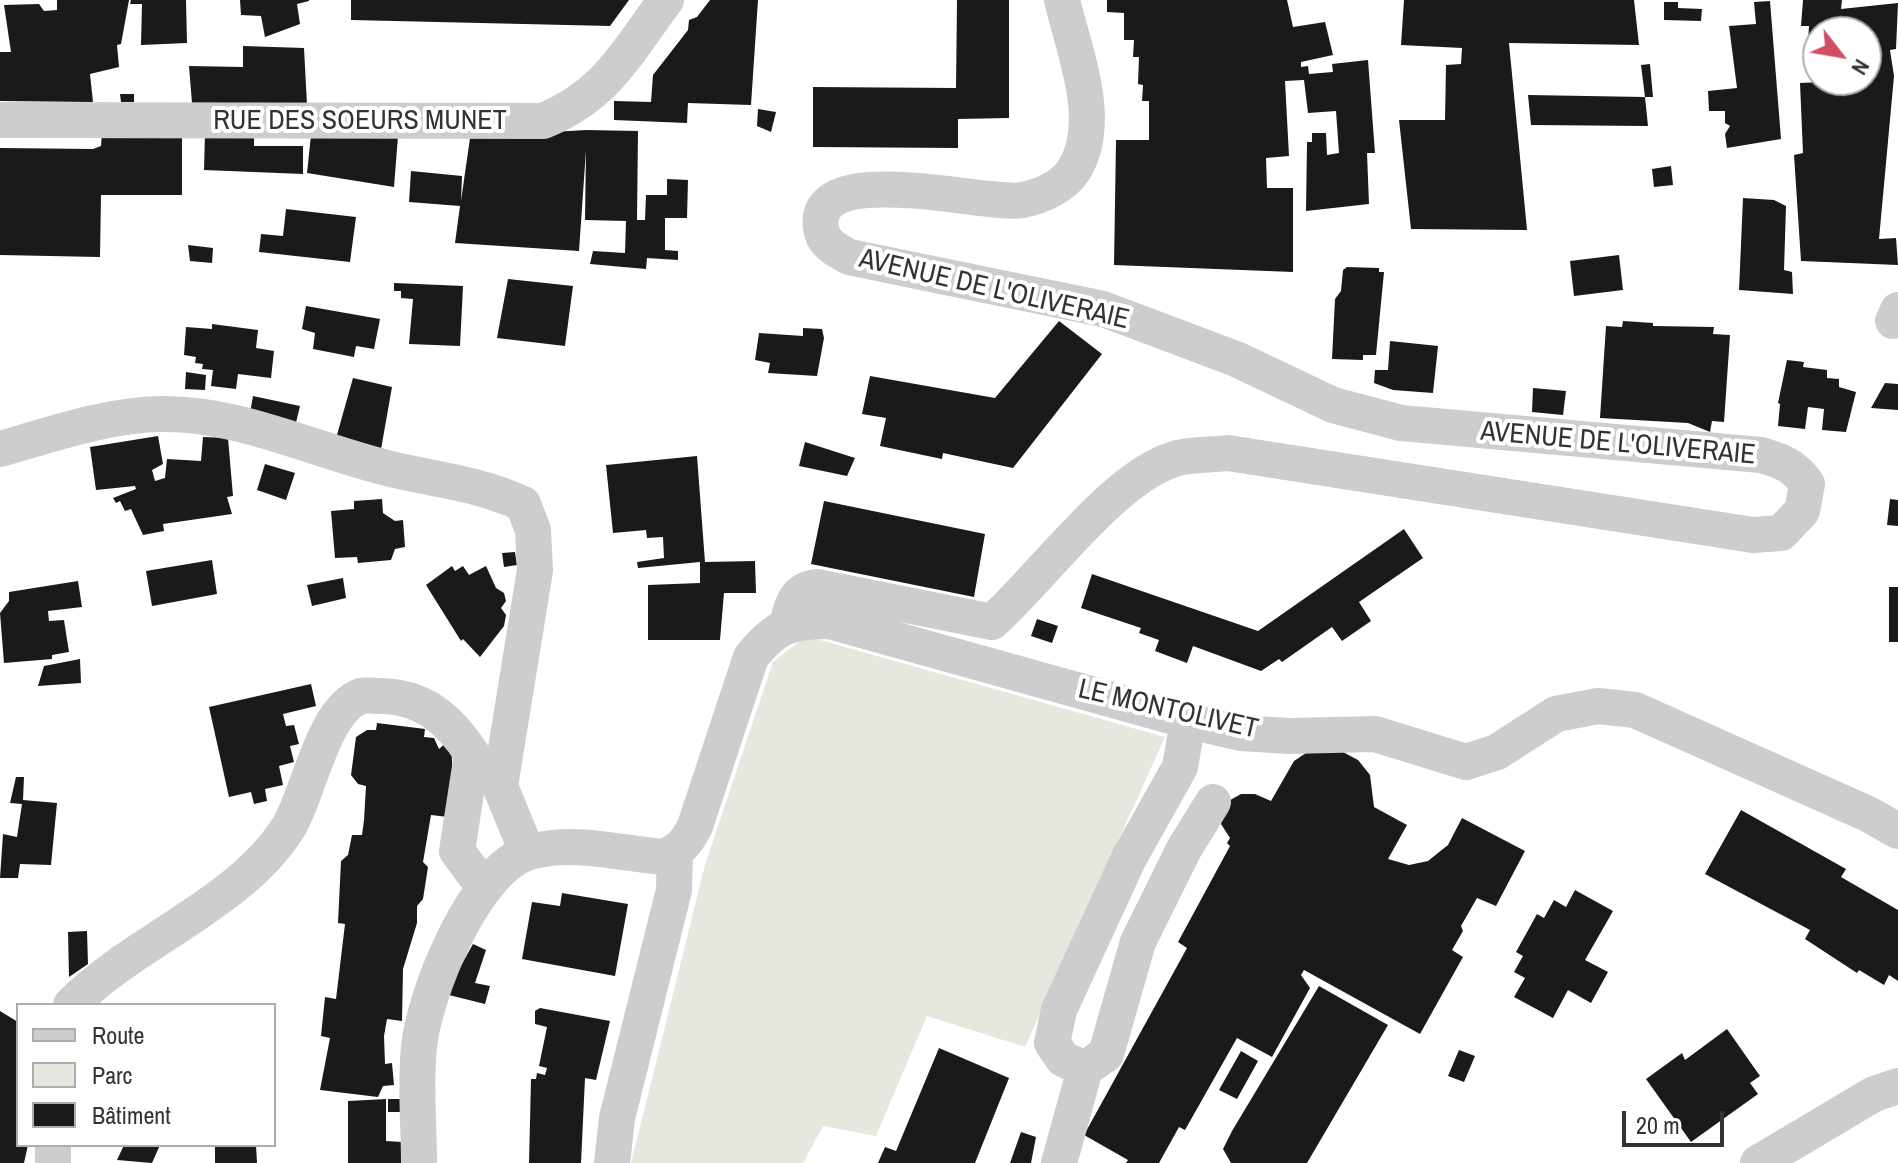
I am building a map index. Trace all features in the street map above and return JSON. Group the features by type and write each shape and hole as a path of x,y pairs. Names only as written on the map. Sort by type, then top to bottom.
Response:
{"street":[{"name":"RUE DES SOEURS MUNET","path":"0,120 543,121 575,108 599,89 666,0"},
{"name":"AVENUE DE L'OLIVERAIE","path":"787,623 794,598 804,589 817,587 992,622 1119,493 1145,474 1177,458 1228,453 1753,535 1781,533 1802,511 1807,484 1798,470 1783,461 1761,455 1401,423 1333,405 1236,359 1103,309 849,257 825,241 820,226 827,206 845,192 873,188 1019,201 1049,192 1072,173 1086,146 1088,119 1062,0"},
{"path":"0,449 73,428 160,414 220,419 387,468 491,489 523,504 533,530 535,570 500,786 527,852"},
{"name":"LE MONTOLIVET","path":"787,623 829,621 1241,733 1289,736 1375,734 1466,762 1497,752 1556,714 1598,706 1635,710 1868,814 1898,831"},
{"path":"419,1163 419,1047 428,1002 483,886 503,866 527,852 569,845 663,857 675,853 688,841 695,826 751,657 765,640 787,623"},
{"path":"74,1003 257,866 289,827 340,712 361,696 399,696 433,710 454,727 472,754 457,851 483,886"},
{"path":"1085,1069 1063,1059 1052,1043 1059,1010 1129,858 1180,767 1188,721"},
{"path":"1059,1163 1085,1069 1106,1054 1138,942 1184,849 1213,802"},
{"path":"612,1163 617,1118 674,890 675,853"},
{"path":"1758,1163 1874,1094 1898,1086"}],"green space":[{"path":"806,636 1165,737 1025,1047 927,1016 876,1136 823,1126 803,1163 631,1163 705,865 773,662"}],"building":[{"path":"57,0 129,0 121,44 117,45 119,67 90,74 93,102 0,101 0,52 11,52 4,5 39,4 44,11 57,10"},
{"path":"131,0 186,0 187,43 141,45 142,4 130,4"},
{"path":"240,0 309,1 297,4 300,24 265,37 261,16 241,15"},
{"path":"351,0 629,0 610,26 351,20"},
{"path":"710,0 758,0 751,105 688,103 687,123 614,120 614,101 651,102 653,75 688,30 689,20 697,17"},
{"path":"957,0 1009,0 1009,118 958,119 958,148 813,147 813,87 956,88"},
{"path":"1107,0 1287,0 1293,27 1325,22 1333,55 1301,62 1301,67 1308,66 1309,74 1333,72 1332,64 1368,60 1375,153 1367,153 1369,204 1306,211 1307,142 1312,142 1312,133 1326,133 1327,155 1339,153 1336,111 1308,113 1304,80 1285,81 1289,156 1266,158 1267,188 1293,188 1293,272 1114,265 1116,140 1149,140 1149,101 1142,101 1143,85 1138,84 1139,57 1133,57 1134,40 1124,40 1124,13 1107,12"},
{"path":"1404,0 1634,0 1639,45 1509,43 1527,230 1411,229 1399,120 1445,120 1446,65 1461,64 1462,48 1401,45"},
{"path":"1803,0 1842,0 1841,9 1898,3 1896,49 1890,50 1894,76 1879,239 1896,238 1898,265 1801,261 1794,155 1803,153 1800,83 1802,96 1882,96 1882,16 1802,16 1801,26"},
{"path":"1770,1 1781,139 1727,148 1725,134 1730,126 1725,123 1725,111 1709,111 1708,91 1737,88 1729,26 1756,24 1754,2"},
{"path":"1664,2 1678,2 1678,8 1702,9 1701,21 1664,20"},
{"path":"243,46 304,48 307,105 192,103 189,66 243,67"},
{"path":"1650,64 1653,97 1645,97 1641,65"},
{"path":"120,94 134,94 134,102 121,102"},
{"path":"1528,95 1645,97 1648,126 1531,125"},
{"path":"758,109 776,112 771,132 757,126"},
{"path":"471,131 516,134 638,131 637,220 645,220 646,195 667,195 667,179 688,180 687,218 665,218 665,250 678,251 678,260 647,258 646,269 590,264 593,251 625,253 626,221 585,220 586,150 579,251 455,243 460,206 409,202 411,171 462,176 461,201"},
{"path":"102,132 182,133 182,195 101,195 100,257 0,255 0,148 93,149 101,146"},
{"path":"205,133 254,133 254,146 303,146 303,174 204,170"},
{"path":"311,135 398,136 394,187 307,173"},
{"path":"1671,166 1673,185 1654,187 1652,169"},
{"path":"1743,198 1774,200 1786,206 1784,270 1792,272 1793,294 1739,290"},
{"path":"286,209 356,217 350,262 259,252 261,234 283,236"},
{"path":"188,245 213,248 212,263 190,261"},
{"path":"1619,255 1623,290 1574,296 1570,261"},
{"path":"1347,267 1379,268 1379,272 1384,272 1376,355 1363,355 1363,360 1332,359 1335,299 1341,291 1343,270"},
{"path":"508,279 573,286 565,346 497,338"},
{"path":"394,283 463,286 460,346 409,344 413,299 401,298 401,291 394,291"},
{"path":"306,306 380,319 374,349 356,346 354,357 313,349 315,333 302,329"},
{"path":"1059,321 1102,354 1013,468 943,453 942,459 880,446 886,418 862,414 870,376 995,398"},
{"path":"1623,321 1653,323 1653,326 1714,327 1713,334 1730,335 1724,422 1712,421 1710,432 1688,423 1600,418 1606,326 1622,327"},
{"path":"212,324 258,330 256,348 274,351 271,378 238,374 236,389 211,386 213,370 202,369 203,364 195,363 196,357 184,355 186,327 212,329"},
{"path":"803,328 822,329 824,338 817,376 768,373 770,363 755,360 759,333 803,336"},
{"path":"1390,341 1438,346 1433,393 1393,390 1374,383 1375,370 1388,370"},
{"path":"1787,360 1804,362 1803,367 1827,370 1827,378 1839,379 1839,387 1856,392 1846,432 1822,430 1824,409 1808,407 1805,429 1778,426 1778,403"},
{"path":"186,372 206,375 205,390 185,389"},
{"path":"353,378 392,387 380,455 335,442"},
{"path":"1885,383 1898,384 1898,410 1871,408"},
{"path":"1533,388 1566,391 1563,415 1532,412"},
{"path":"253,396 300,406 294,431 249,419"},
{"path":"158,436 163,464 152,470 155,481 165,478 167,459 201,461 203,437 228,438 233,496 227,497 232,514 163,524 164,531 143,535 131,509 125,511 120,501 116,503 113,498 136,489 135,486 96,490 90,447"},
{"path":"805,442 855,458 847,476 799,466"},
{"path":"697,456 705,562 755,561 756,593 724,593 720,640 648,640 648,585 700,583 700,562 638,568 637,562 664,558 663,537 647,538 646,530 613,533 606,465"},
{"path":"265,464 295,473 286,500 257,490"},
{"path":"382,499 383,513 395,521 403,520 405,547 395,549 391,560 358,563 357,557 335,558 331,511 354,509 354,501"},
{"path":"1890,499 1898,500 1898,526 1887,525"},
{"path":"824,501 985,534 974,597 811,564"},
{"path":"1404,529 1423,558 1359,602 1371,621 1342,641 1332,627 1282,662 1279,659 1261,671 1193,646 1187,663 1155,651 1159,640 1139,633 1141,628 1081,608 1092,574 1258,631"},
{"path":"515,552 517,565 504,567 502,553"},
{"path":"212,560 217,594 152,606 146,571"},
{"path":"452,566 455,571 463,566 469,575 486,566 496,588 504,593 506,601 501,608 506,615 504,626 480,657 463,639 461,641 426,585"},
{"path":"343,578 346,598 312,606 307,585"},
{"path":"78,581 82,607 48,611 49,621 64,620 69,652 52,655 52,659 4,663 0,613 9,601 9,592"},
{"path":"1889,587 1898,587 1898,642 1889,642"},
{"path":"1037,619 1058,626 1052,643 1031,636"},
{"path":"80,659 81,683 38,686 44,666"},
{"path":"311,684 316,706 283,714 286,726 294,725 299,744 290,746 294,762 279,766 283,785 265,789 267,801 254,804 251,792 229,797 209,707"},
{"path":"377,723 425,729 424,737 434,738 439,749 451,738 453,784 448,817 431,815 423,862 428,867 423,899 417,906 417,923 403,969 402,1021 387,1019 384,1036 385,1064 392,1063 394,1085 383,1086 378,1097 320,1090 330,1038 321,1036 325,997 336,999 345,924 338,923 341,861 348,855 352,835 362,835 364,820 366,786 358,784 351,775 356,737 367,730 376,730"},
{"path":"1341,751 1358,760 1370,775 1374,807 1407,825 1388,859 1409,865 1428,861 1448,845 1462,818 1525,851 1496,906 1477,898 1452,950 1463,957 1420,1034 1304,970 1301,975 1310,988 1272,1057 1237,1038 1185,1130 1179,1127 1159,1163 1126,1163 1128,1160 1084,1135 1187,948 1178,942 1230,846 1227,843 1230,838 1221,824 1225,803 1241,794 1255,794 1271,801 1294,761 1306,753"},
{"path":"16,777 24,777 23,800 57,803 51,865 20,864 18,878 0,878 3,834 17,837 22,804 10,803"},
{"path":"1741,810 1846,869 1841,877 1898,910 1898,981 1889,975 1884,985 1859,970 1857,973 1805,939 1810,930 1705,874"},
{"path":"1575,890 1613,911 1585,960 1608,972 1591,1003 1568,990 1553,1018 1514,997 1525,978 1514,972 1523,956 1516,952 1537,914 1544,918 1554,900 1566,907"},
{"path":"562,893 628,904 615,976 522,959 532,902 560,906"},
{"path":"87,931 88,964 69,977 68,932"},
{"path":"473,944 486,950 475,983 490,986 485,1004 445,994"},
{"path":"1319,986 1388,1025 1307,1163 1231,1163 1223,1149"},
{"path":"540,1008 610,1021 596,1080 585,1078 581,1163 529,1163 531,1079 536,1079 537,1073 545,1075 547,1068 539,1066 547,1027 535,1024 535,1011"},
{"path":"0,1011 16,1021 16,1147 28,1147 24,1163 0,1163"},
{"path":"1727,1029 1760,1076 1750,1083 1758,1094 1691,1142 1646,1079 1682,1053 1685,1060"},
{"path":"939,1048 1009,1078 975,1163 878,1163 885,1147 896,1151"},
{"path":"1459,1050 1475,1056 1464,1082 1448,1076"},
{"path":"1241,1051 1258,1061 1237,1099 1219,1090"},
{"path":"386,1099 386,1141 402,1142 402,1163 348,1163 348,1101"},
{"path":"388,1099 402,1099 402,1112 388,1112"},
{"path":"1021,1132 1036,1137 1031,1163 1010,1163"},
{"path":"123,1147 159,1147 152,1163 117,1160"},
{"path":"215,1147 256,1147 257,1163 215,1163"}]}
